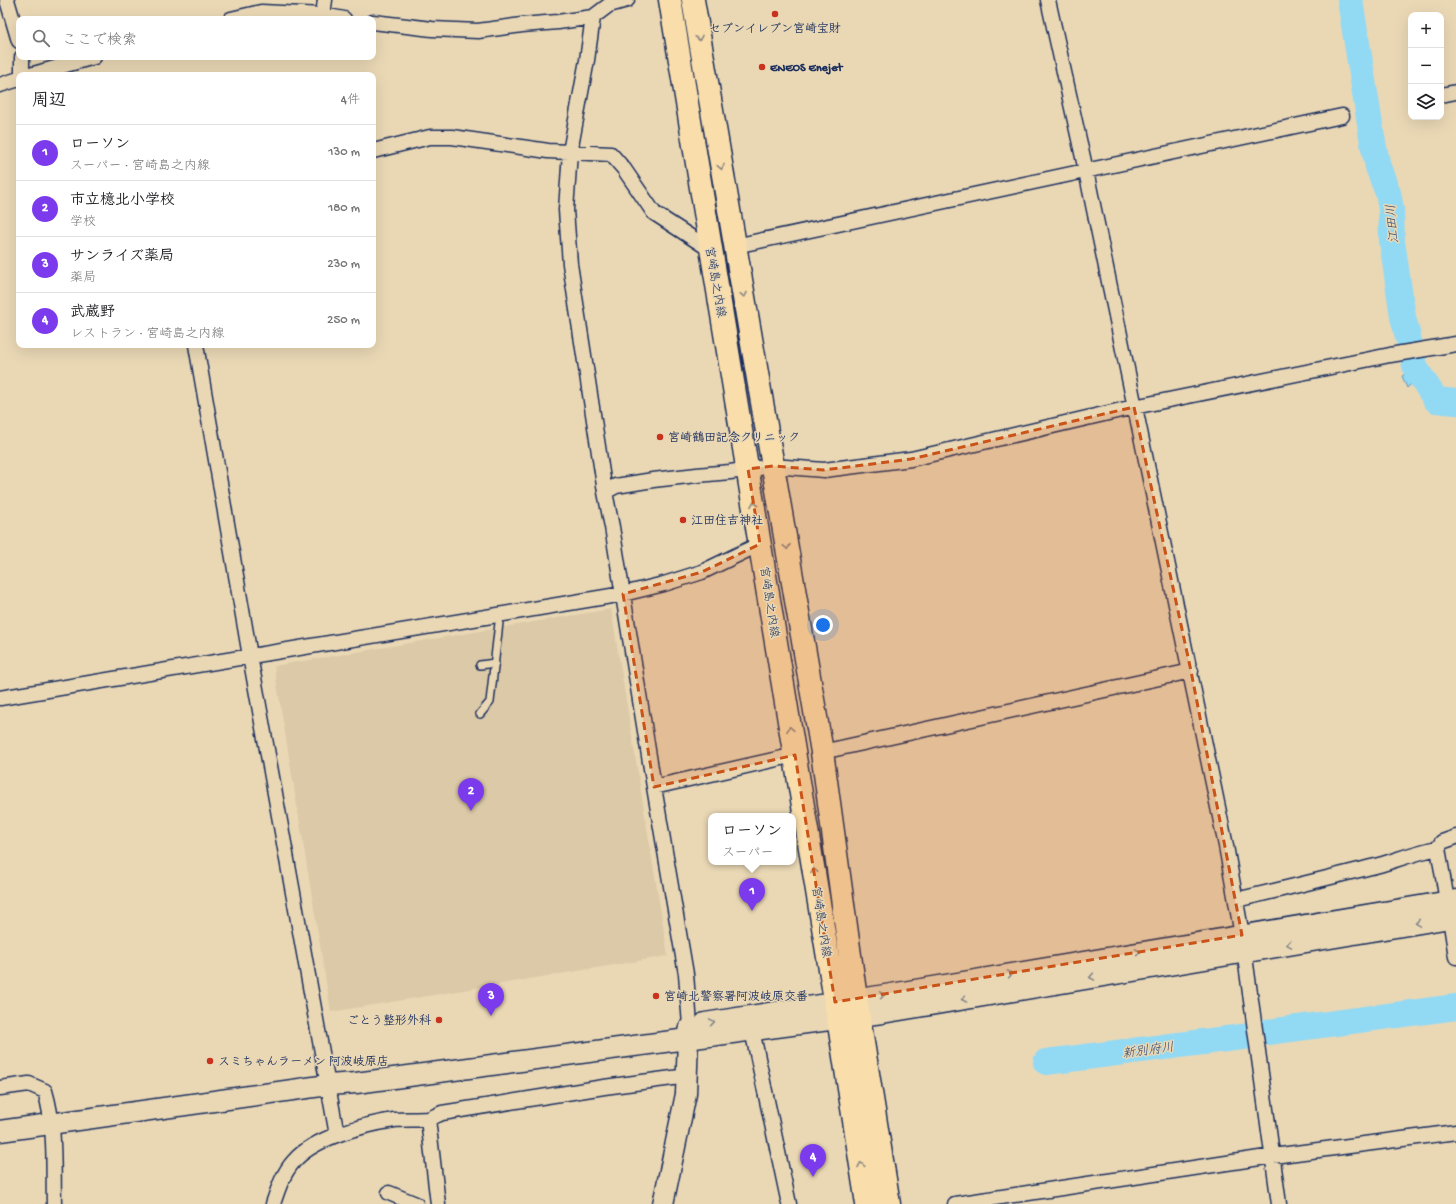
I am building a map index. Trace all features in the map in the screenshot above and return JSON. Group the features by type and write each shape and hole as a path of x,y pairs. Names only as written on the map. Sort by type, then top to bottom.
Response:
{"main road":[{"name":"宮崎島之内線","path":"670,0 795,755 888,1204"},
{"name":"宮崎島之内線","path":"692,0 822,752 867,1204"}],"street":[{"path":"8,0 16,30"},
{"path":"323,15 324,0"},
{"path":"376,22 432,29 478,31 593,17 609,5 627,0"},
{"path":"1048,0 1086,171 1225,839 1243,943 1279,1204"},
{"path":"244,16 261,12 328,16"},
{"path":"593,17 587,60 570,152 566,210 570,264 605,492 686,974 689,1032 688,1076 686,1094 663,1204"},
{"path":"22,60 22,72"},
{"path":"41,72 83,60"},
{"path":"0,85 16,79"},
{"path":"1444,94 1456,92"},
{"path":"735,246 1342,116"},
{"path":"376,150 430,137 452,137 548,151 612,154 654,213 711,250"},
{"path":"605,492 616,486 773,466 824,470 911,459 1134,407 1400,353 1456,344"},
{"path":"197,348 250,656 337,1135"},
{"path":"0,698 623,594 664,584 702,572 760,544"},
{"path":"822,752 1191,671"},
{"path":"654,787 795,755"},
{"path":"1236,900 1383,864 1421,851 1438,848 1442,842 1456,838"},
{"path":"1438,848 1452,909 1456,957"},
{"path":"0,1131 328,1085 364,1082 847,1009 1452,909"},
{"path":"689,1032 752,1030 847,1009"},
{"path":"752,1030 789,1204"},
{"path":"273,1204 282,1176 294,1161 313,1146 337,1135 378,1122 428,1119 442,1113 688,1076"},
{"path":"0,1088 29,1084 45,1091 50,1107 52,1124 54,1204"},
{"path":"428,1119 438,1204"},
{"path":"955,1204 1273,1156 1456,1132"},
{"path":"389,1193 416,1204"}],"lane":[{"path":"480,714 490,702 500,614"},
{"path":"480,665 495,663"}],"highlighted area":[{"path":"1134,407 1191,671 1242,935 835,1002 795,755 654,787 623,594 702,572 760,544 748,469 773,466 824,470 911,459"}],"shaded area":[{"path":"611,609 668,956 331,1012 274,666"}],"water":[{"path":"1418,361 1422,374 1436,396 1456,398 1456,407 1436,410 1424,386 1419,380 1413,382 1407,388 1402,376 1411,371 1408,363"}],"waterway":[{"name":"江田川","path":"1350,0 1373,143 1378,167 1388,193 1391,209 1392,241 1403,317 1416,369 1436,400 1456,402"},
{"name":"新別府川","path":"1268,1032 1456,1007"},
{"name":"新別府川","path":"1046,1062 1250,1036"}],"place":[{"name":"セブンイレブン宮崎宝財","path":"775,14"},
{"name":"ENEOS Enejet","path":"762,67"},
{"name":"宮崎鶴田記念クリニック","path":"660,437"},
{"name":"江田住吉神社","path":"683,520"},
{"name":"市立檍北小学校","path":"471,811"},
{"name":"ローソン","path":"752,911"},
{"name":"宮崎北警察署阿波岐原交番","path":"656,996"},
{"name":"サンライズ薬局","path":"491,1016"},
{"name":"ごとう整形外科","path":"439,1020"},
{"name":"スミちゃんラーメン 阿波岐原店","path":"210,1061"},
{"name":"武蔵野","path":"813,1177"}]}
